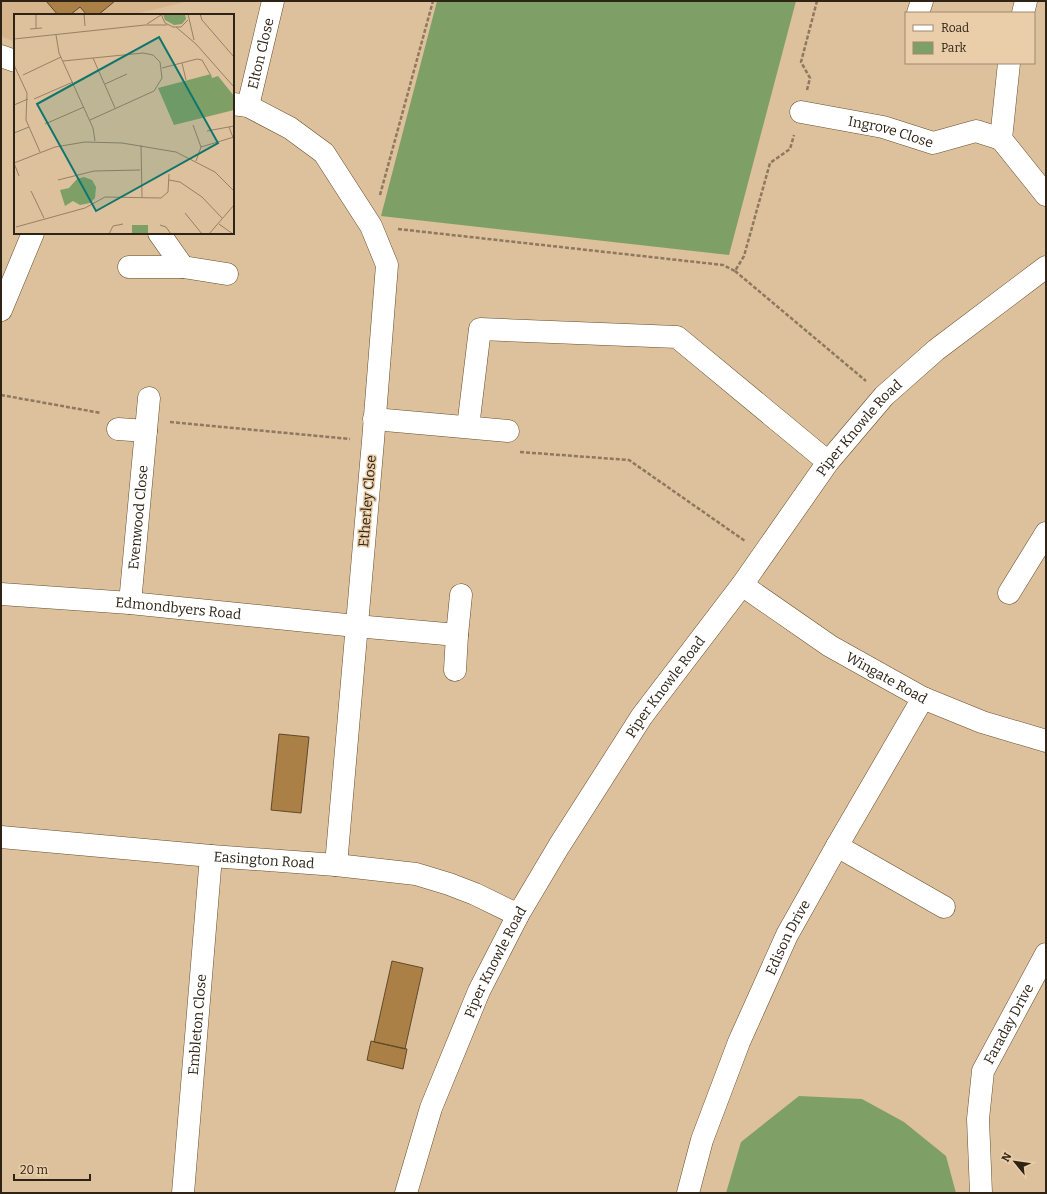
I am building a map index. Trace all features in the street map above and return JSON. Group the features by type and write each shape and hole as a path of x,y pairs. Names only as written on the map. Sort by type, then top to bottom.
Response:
{"street":[{"name":"Elton Close","path":"241,105 273,1"},
{"path":"918,12 922,1"},
{"path":"1023,12 1026,1"},
{"path":"1,56 14,61"},
{"path":"1009,64 1001,139 1046,195"},
{"name":"Etherley Close","path":"241,105 290,128 324,153 371,226 387,265 336,865"},
{"name":"Ingrove Close","path":"801,112 882,127 933,143 976,131 1001,139"},
{"path":"1,310 6,288 33,234"},
{"path":"160,234 183,267"},
{"path":"129,267 183,267 227,274"},
{"name":"Piper Knowle Road","path":"406,1193 431,1108 479,991 518,915 559,846 642,716 765,554 828,462 884,396 936,350 1046,267"},
{"path":"468,427 480,329 677,337 828,462"},
{"name":"Evenwood Close","path":"130,603 149,398"},
{"path":"374,419 508,431"},
{"path":"118,429 147,425"},
{"path":"1009,593 1046,533"},
{"name":"Wingate Road","path":"742,585 830,646 923,698 982,722 1045,738"},
{"name":"Edmondbyers Road","path":"1,594 130,603 457,635"},
{"path":"455,670 461,595"},
{"name":"Edison Drive","path":"688,1193 702,1140 739,1042 787,935 923,698"},
{"name":"Easington Road","path":"1,837 211,856 336,865 416,874 475,894 518,915"},
{"path":"837,846 944,907"},
{"name":"Embleton Close","path":"183,1193 211,856"},
{"name":"Faraday Drive","path":"981,1193 978,1119 983,1071 1046,954"}],"path":[{"path":"433,1 371,226 723,264 734,271 884,396"},
{"path":"734,271 744,256 770,163 790,150 810,78 801,62 817,1"},
{"path":"1,395 116,416 118,429"},
{"path":"147,425 373,441"},
{"path":"508,431 510,451 629,460 765,554"}],"shaded area":[{"path":"1,1 189,1 135,14 14,14 14,42 1,36"}],"green space":[{"path":"437,1 796,1 729,255 381,216"},
{"path":"799,1096 862,1099 904,1122 946,1156 956,1193 726,1193 741,1142"}],"building":[{"path":"46,1 115,1 99,14 86,14 80,7 71,14 57,14"},
{"path":"279,734 309,737 301,813 271,810"},
{"path":"392,961 423,968 405,1049 374,1042"},
{"path":"371,1041 407,1049 403,1069 367,1060"}]}
